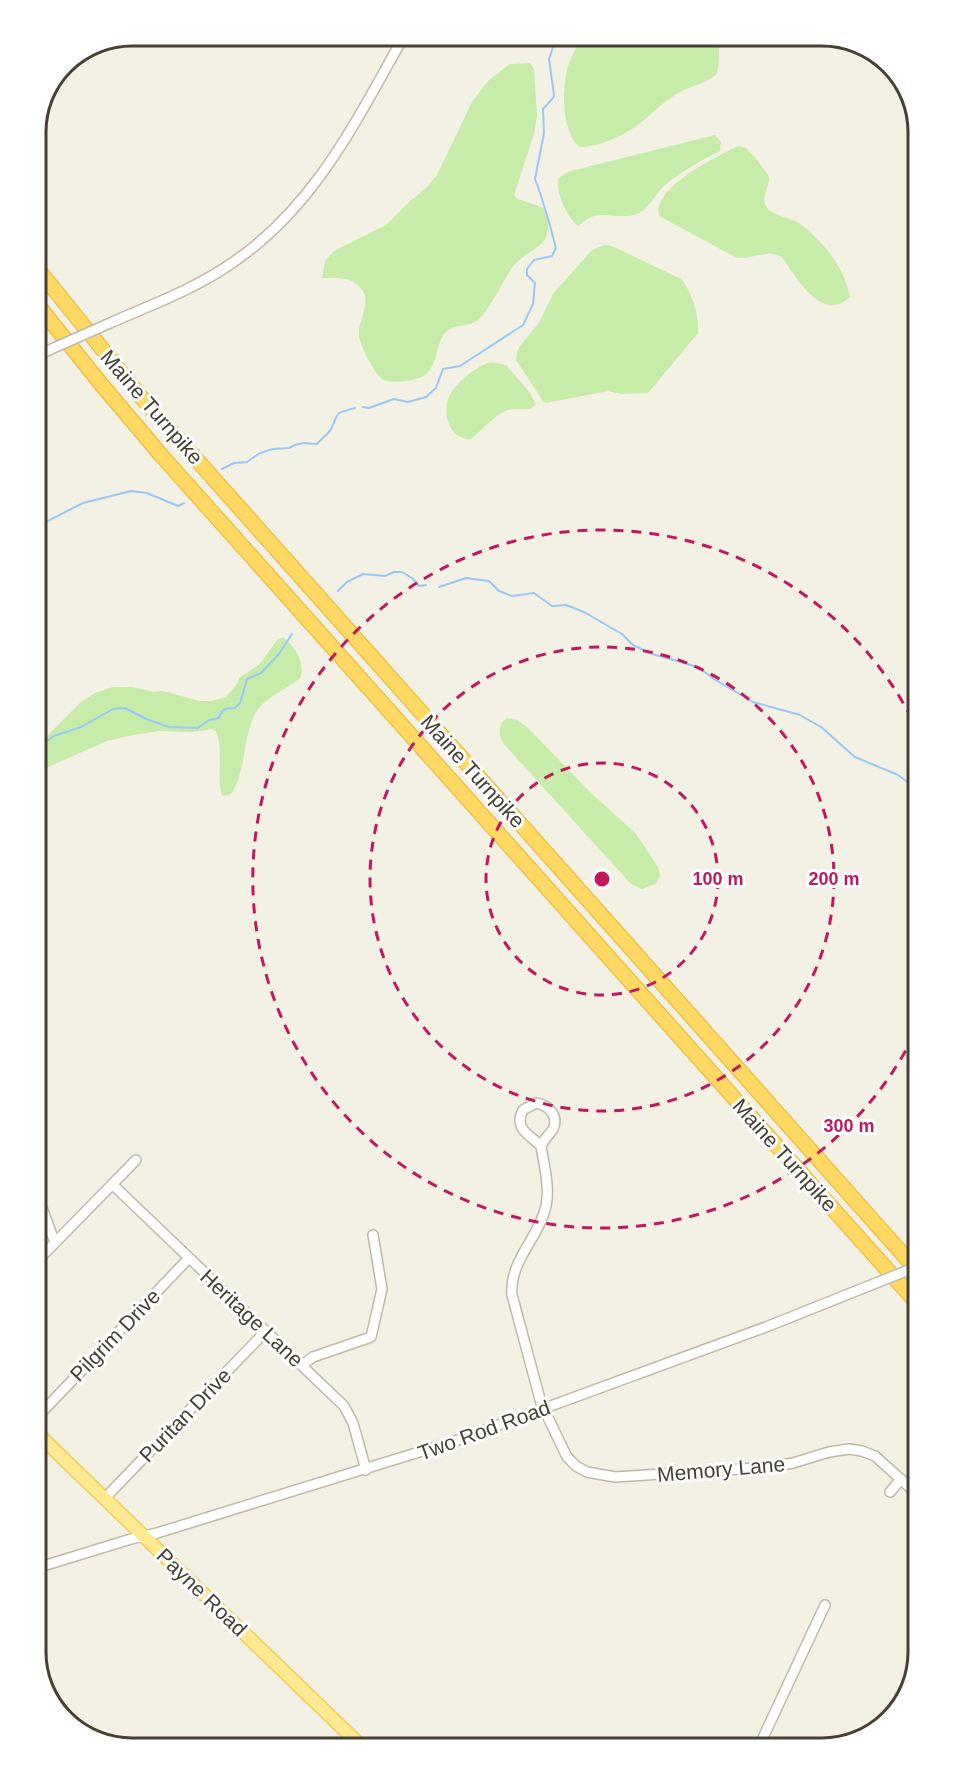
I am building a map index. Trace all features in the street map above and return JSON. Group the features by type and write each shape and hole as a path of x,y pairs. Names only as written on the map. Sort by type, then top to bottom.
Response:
{"highway":[{"name":"Maine Turnpike","path":"47,280 141,397 908,1259"},
{"name":"Maine Turnpike","path":"47,316 161,455 908,1293"}],"main road":[{"name":"Payne Road","path":"46,1442 353,1738"}],"street":[{"path":"47,351 167,298 214,274 248,252 286,218 324,173 398,46"},
{"path":"533,1104 542,1104 547,1107 555,1119 553,1128 541,1146 524,1132 520,1124 520,1115 523,1110 533,1104"},
{"name":"Memory Lane","path":"541,1146 547,1186 546,1205 514,1271 511,1290 517,1319 544,1408 567,1457 581,1469 601,1476 615,1477 776,1466 849,1449 875,1456 908,1486"},
{"path":"46,1252 136,1160"},
{"name":"Heritage Lane","path":"112,1184 302,1365 349,1413 366,1470"},
{"path":"46,1219 56,1242"},
{"path":"302,1365 313,1357 371,1336 382,1289 373,1235"},
{"name":"Pilgrim Drive","path":"46,1408 189,1258"},
{"name":"Two Rod Road","path":"46,1565 366,1470 458,1440 758,1330 908,1271"},
{"name":"Puritan Drive","path":"105,1498 265,1332"},
{"path":"890,1492 901,1479"},
{"path":"763,1738 825,1605"}],"green space":[{"path":"576,47 719,47 717,74 675,95 639,124 619,136 586,147 579,147 574,140 565,114 566,75"},
{"path":"530,63 534,69 537,116 534,134 514,195 518,199 544,208 548,222 544,240 516,263 477,321 447,331 440,341 433,365 425,375 404,381 385,381 371,364 360,340 359,330 366,301 363,291 350,280 322,278 325,261 334,251 386,225 426,188 437,175 472,102 488,81 510,64"},
{"path":"715,135 721,142 720,151 670,181 639,213 626,216 594,216 578,226 563,205 558,179 567,172"},
{"path":"738,146 749,151 769,177 764,197 767,208 797,222 815,236 831,255 843,275 850,297 840,304 830,305 811,295 782,257 765,254 737,258 659,216 660,205 665,194 675,184 702,165"},
{"path":"605,245 612,246 681,279 694,305 698,333 648,393 620,394 608,391 546,403 516,360 517,352 539,323 553,294 592,250"},
{"path":"492,362 506,365 530,393 536,404 530,409 505,411 471,439 458,436 447,418 449,397 467,375"},
{"path":"283,637 292,645 301,665 301,677 265,702 256,712 248,732 240,775 231,794 222,796 218,739 216,731 212,729 193,732 160,731 107,741 47,768 47,736 81,702 95,693 113,687 132,687 154,692 162,691 200,701 212,701 226,697 240,677 259,665 277,640"},
{"path":"507,718 517,720 527,727 590,792 636,834 658,867 660,876 656,884 642,889 631,884 503,743 500,729"}],"waterway":[{"path":"363,407 369,408 394,399 408,402 426,397 436,388 443,369 460,366 523,325 533,304 535,283 527,275 527,269 534,260 552,256 556,248 535,179 544,133 543,109 554,95 549,59 553,47"},
{"path":"222,469 234,463 247,462 260,453 273,449 289,448 304,443 317,444 330,431 338,414 355,408"},
{"path":"47,522 83,503 131,491 147,493 178,506 184,503"},
{"path":"338,591 347,582 363,574 385,576 394,572 402,572 419,586 426,585"},
{"path":"439,587 466,578 489,581 499,591 512,596 534,593 552,606 566,605 584,612 622,634 633,645 652,654 702,670 753,702 800,715 821,727 855,757 898,775 908,782"},
{"path":"47,741 54,736 81,727 113,709 125,708 169,727 198,728 209,720 219,718 225,709 235,708 240,703 247,679 261,673 279,654 292,634"}]}
